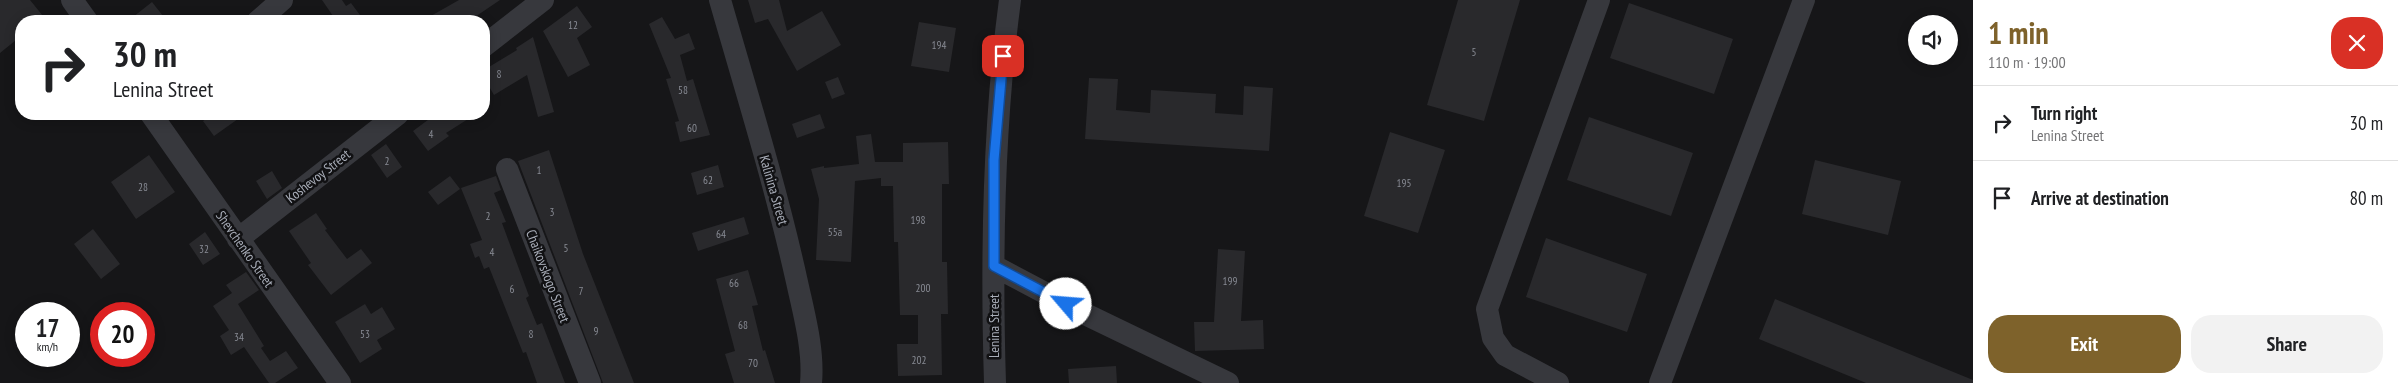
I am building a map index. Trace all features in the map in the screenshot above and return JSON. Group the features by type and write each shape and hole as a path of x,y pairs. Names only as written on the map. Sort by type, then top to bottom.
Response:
{"street":[{"path":"72,0 83,15"},
{"path":"265,15 282,0"},
{"path":"490,41 543,0"},
{"name":"Kalinina Street","path":"720,0 783,218 808,332 813,379"},
{"name":"Lenina Street","path":"995,383 994,160 1010,0"},
{"path":"1558,383 1506,355 1493,338 1487,309 1599,0"},
{"path":"1660,383 1804,0"},
{"name":"Shevchenko Street","path":"157,120 238,239 340,383"},
{"name":"Koshevoy Street","path":"238,239 390,120"},
{"name":"Chaikovskogo Street","path":"507,169 590,383"},
{"path":"994,266 1083,313 1228,383"}],"building":[{"path":"0,0 30,0 42,15 15,15 15,41 0,53"},
{"path":"322,0 342,0 346,6 351,3 360,15 332,15"},
{"path":"459,0 500,0 478,15 433,15"},
{"path":"748,0 779,0 787,31 822,11 841,45 797,71 768,19 755,23"},
{"path":"1458,0 1520,0 1484,121 1427,105"},
{"path":"152,2 162,15 136,15"},
{"path":"1629,3 1733,39 1714,94 1610,58"},
{"path":"577,6 592,27 577,38 590,65 568,77 543,31"},
{"path":"662,17 675,39 689,33 695,49 680,55 687,81 693,79 710,135 680,142 675,122 679,121 666,79 671,78 649,24"},
{"path":"919,22 956,28 949,72 911,66"},
{"path":"533,37 554,112 538,117 527,75 494,95 490,88 490,66 517,50 516,48"},
{"path":"838,77 845,94 832,99 825,82"},
{"path":"1089,78 1118,79 1116,110 1150,113 1151,90 1216,94 1215,113 1243,115 1244,86 1273,88 1269,151 1085,139"},
{"path":"820,114 825,128 797,138 792,124"},
{"path":"1589,117 1693,153 1671,216 1567,180"},
{"path":"204,120 237,120 214,136 203,121"},
{"path":"428,120 467,120 446,133 449,136 428,151 413,131"},
{"path":"1390,132 1445,150 1418,233 1364,216"},
{"path":"871,134 875,162 903,162 903,143 948,142 949,184 942,184 942,262 947,262 948,314 941,314 942,375 898,376 897,344 918,344 918,315 900,315 898,242 894,242 893,186 881,186 881,178 855,181 851,262 816,260 819,199 811,169 824,166 824,168 859,164 856,136"},
{"path":"386,144 402,167 387,178 371,155"},
{"path":"549,150 583,254 634,383 603,383 518,161"},
{"path":"149,155 175,192 136,219 111,182"},
{"path":"1815,160 1901,181 1888,235 1802,214"},
{"path":"718,165 724,187 697,195 691,173"},
{"path":"272,171 282,188 267,199 256,181"},
{"path":"450,176 460,189 438,205 428,192"},
{"path":"496,176 501,190 494,193 506,222 502,223 529,296 526,298 537,325 542,323 565,383 537,383 526,352 523,353 489,267 484,269 479,256 475,258 470,244 482,240 461,188"},
{"path":"316,213 327,229 325,230 347,259 361,249 372,263 331,295 308,265 311,263 289,231"},
{"path":"744,217 749,234 698,251 692,233"},
{"path":"93,229 120,264 101,279 74,244"},
{"path":"205,232 220,254 203,265 189,244"},
{"path":"1546,238 1647,274 1627,332 1526,297"},
{"path":"1218,249 1245,251 1241,321 1263,320 1264,349 1195,351 1194,322 1214,322"},
{"path":"748,270 758,305 752,306 763,351 765,350 775,383 734,383 725,354 735,351 716,279"},
{"path":"246,272 259,290 238,304 264,346 261,348 270,361 286,351 298,368 275,383 269,383 244,347 231,355 220,336 229,330 213,306 232,293 226,285"},
{"path":"1775,299 1973,380 1973,383 1866,383 1759,339"},
{"path":"365,304 371,314 382,307 395,329 377,340 382,349 360,363 335,322"},
{"path":"1116,366 1117,383 1069,383 1068,369"}],"route":[{"path":"1003,56 994,160 994,266 1066,304"}]}
